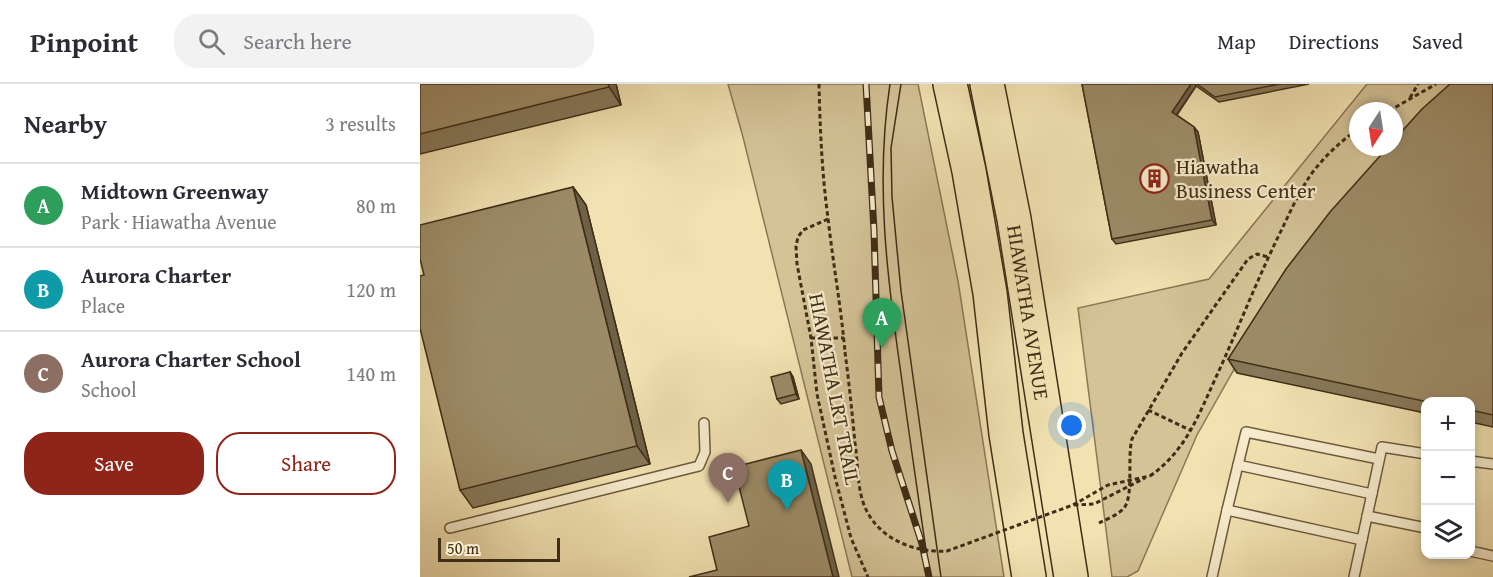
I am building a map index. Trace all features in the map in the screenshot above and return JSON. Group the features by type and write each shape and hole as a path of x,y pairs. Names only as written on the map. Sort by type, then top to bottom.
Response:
{"highway":[{"path":"929,84 996,358"},
{"name":"HIAWATHA AVENUE","path":"951,84 990,293 996,358 1029,577"},
{"name":"HIAWATHA AVENUE","path":"987,84 1014,219 1071,577"}],"lane":[{"path":"450,528 699,466 705,452 704,423"},
{"path":"1212,577 1246,432 1379,459"},
{"path":"1354,577 1382,447 1421,453"},
{"path":"1475,462 1493,464"},
{"path":"1238,465 1372,494"},
{"path":"1227,510 1362,540"},
{"path":"1367,516 1421,527"},
{"path":"1475,552 1493,555"}],"path":[{"path":"819,84 823,174 828,219 839,290 863,502 870,515 888,536 912,548 932,552 948,551 1073,505 1108,485 1150,476"},
{"path":"1409,100 1418,84"},
{"path":"1403,103 1436,84"},
{"path":"1073,505 1094,504 1150,476 1178,452 1191,431 1268,257 1296,201 1312,173 1330,152 1349,136"},
{"name":"HIAWATHA LRT TRAIL","path":"828,219 803,230 798,237 797,264 811,338 817,394 835,477 851,538 868,577"},
{"path":"1099,523 1124,508 1128,500 1132,439 1182,353 1248,259 1257,255 1268,257"},
{"path":"811,338 844,338"},
{"path":"1148,410 1191,431"}],"shaded area":[{"path":"728,84 918,84 958,281 1004,577 852,577"},
{"path":"1367,84 1469,84 1266,320 1232,373 1197,435 1138,571 1127,577 1112,577 1078,308 1209,279 1349,106 1349,156 1403,156 1403,102 1352,102"}],"building":[{"path":"420,84 608,84 609,87 420,134"},
{"name":"Hiawatha Business Center","path":"1082,84 1191,84 1172,112 1194,127 1212,220 1112,239"},
{"path":"1197,84 1280,84 1215,97"},
{"path":"1450,84 1493,84 1493,415 1475,411 1475,397 1421,397 1421,400 1228,359 1286,269 1330,212 1380,156 1403,156 1403,130"},
{"path":"573,187 637,446 460,490 420,328 420,276 424,275 420,259 420,225"},
{"path":"790,372 796,394 777,399 771,377"},
{"path":"801,450 833,577 689,577 717,570 709,537 749,526 734,467"}],"tram line":[{"path":"890,84 883,157 887,265 930,577"},
{"path":"901,84 891,148 892,197 901,291 941,577"}],"railway":[{"path":"866,84 874,231 879,397 892,451 922,544 929,577"}],"place":[{"name":"Hiawatha Business Center","path":"1155,178"},
{"name":"Midtown Greenway","path":"882,348"},
{"name":"Aurora Charter School","path":"728,503"},
{"name":"Aurora Charter","path":"787,510"}]}
